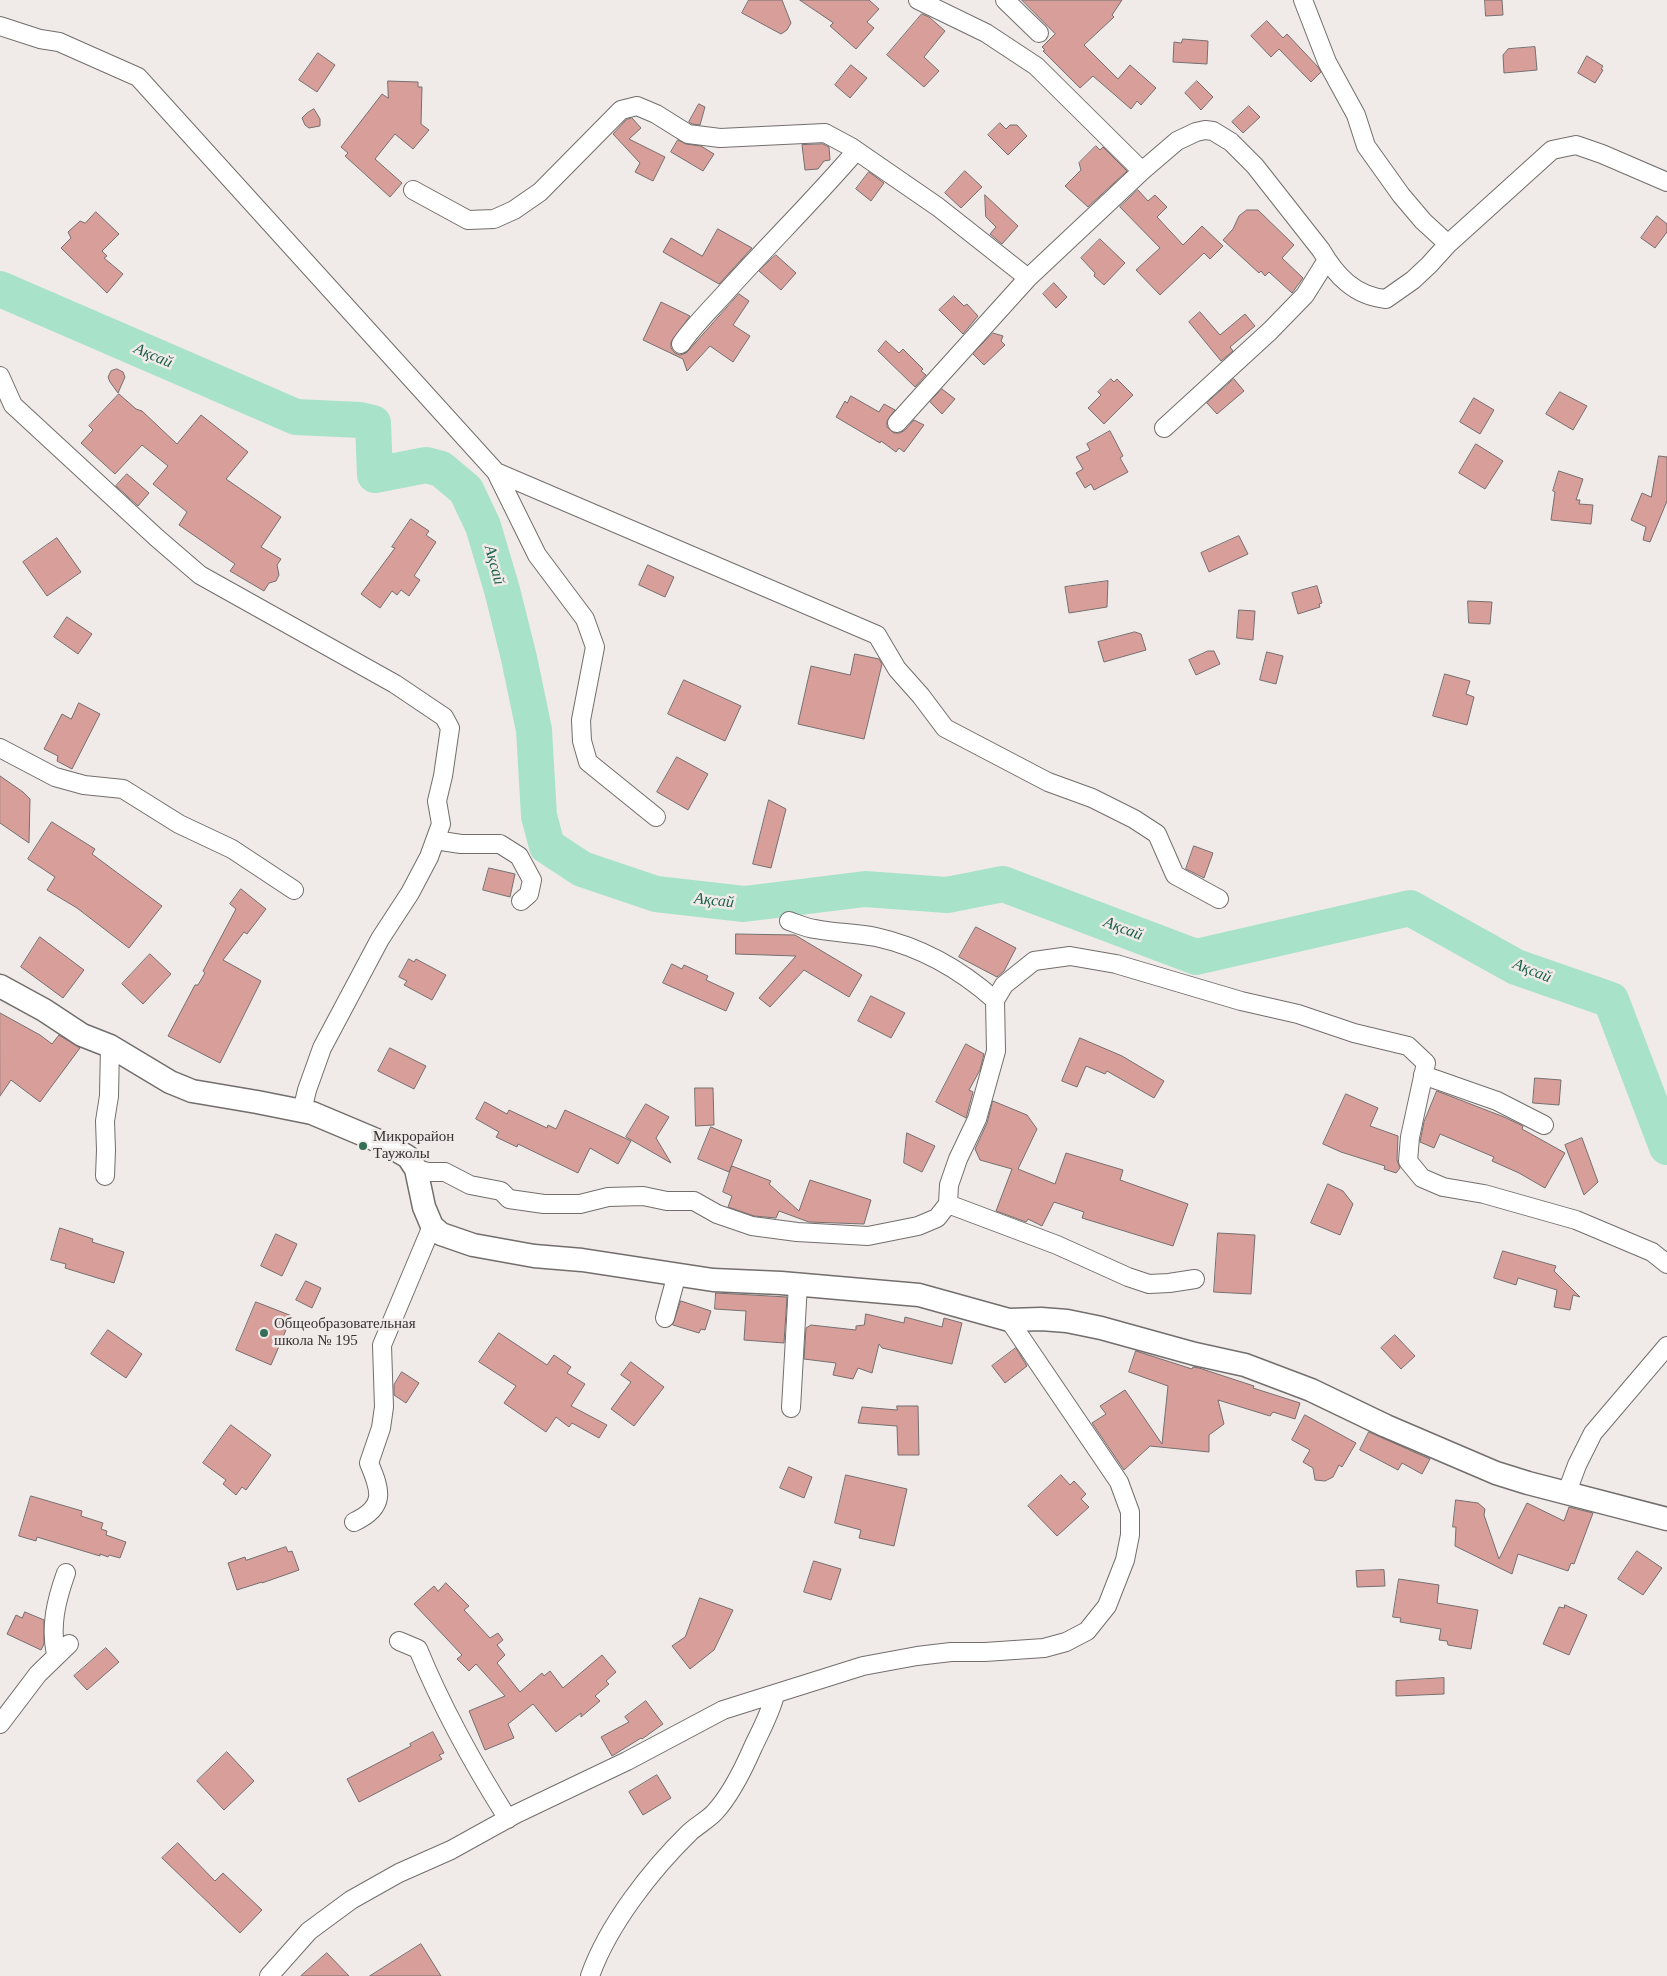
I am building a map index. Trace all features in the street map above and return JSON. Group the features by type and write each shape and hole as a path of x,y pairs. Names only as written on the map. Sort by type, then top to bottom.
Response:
{"street":[{"path":"918,0 986,33 1036,66 1142,171"},
{"path":"1005,0 1039,32"},
{"path":"1303,0 1327,62 1356,115 1366,146 1401,195 1423,221 1448,244"},
{"path":"0,26 40,39 59,42 138,77 496,472 537,555 585,619 595,647 581,720 582,741 588,762 656,817"},
{"path":"413,190 468,220 494,219 514,210 540,192 621,110 637,106 656,114 688,134 720,138 741,138 824,133 856,150 938,207 1028,278"},
{"path":"898,423 1028,278 1142,171 1177,141 1196,132 1213,131 1230,142 1256,166 1327,260 1348,284 1371,297 1386,299 1413,280 1448,244 1497,201 1542,157 1552,150 1576,145 1667,182"},
{"path":"681,344 692,329 754,260 803,210 856,150"},
{"path":"1164,428 1221,378 1282,319 1305,295 1327,260"},
{"path":"0,376 13,406 200,575 356,662 444,717 450,728 443,776 437,801 441,824 429,857 410,893 380,939 322,1048 307,1090 302,1111"},
{"path":"496,472 877,635 897,669 922,696 945,728 1048,782 1092,798 1134,819 1157,834 1175,875 1219,899"},
{"path":"0,748 55,777 84,785 123,789 179,824 232,849 294,890"},
{"path":"435,840 461,844 500,844 518,856 532,880 529,894 520,901"},
{"path":"789,921 813,929 876,937 911,948 952,966 977,983 995,1000"},
{"path":"416,1169 428,1172 445,1172 470,1185 501,1191 509,1199 554,1204 580,1204 608,1197 643,1196 667,1202 694,1201 717,1214 752,1226 797,1232 868,1236 918,1226 937,1218 948,1204 949,1185 958,1159 977,1119 996,1051 995,1000 1004,985 1034,961 1070,956 1116,964 1241,1001 1298,1014 1354,1033 1408,1046 1426,1063 1410,1136 1408,1161 1422,1178 1443,1187 1484,1194 1576,1220 1652,1252 1667,1264"},
{"path":"0,986 44,1010 82,1035 110,1046 170,1082 192,1091 312,1113 388,1145 408,1157 416,1169 424,1207 432,1226 441,1234 473,1245 534,1256 582,1260 713,1280 798,1284 920,1295 1009,1320 1041,1318 1101,1328 1195,1354 1245,1364 1311,1390 1412,1437 1496,1473 1667,1519"},
{"path":"105,1176 105,1120 109,1096 110,1046"},
{"path":"1423,1075 1497,1101 1544,1125"},
{"path":"948,1204 1057,1245 1128,1277 1149,1284 1195,1279"},
{"path":"354,1522 367,1516 377,1504 378,1486 369,1463 381,1428 384,1407 382,1345 432,1226"},
{"path":"665,1318 677,1274"},
{"path":"791,1408 798,1284"},
{"path":"269,1976 309,1931 351,1900 362,1887 451,1850 508,1818 627,1761 723,1710 864,1666 916,1656 951,1652 1044,1648 1066,1642 1087,1631 1107,1606 1124,1560 1130,1535 1130,1512 1119,1482 1009,1320"},
{"path":"1567,1492 1577,1466 1594,1433 1667,1346"},
{"path":"0,1724 38,1674 62,1650 53,1623 57,1600 66,1573"},
{"path":"399,1641 418,1648 428,1673 473,1761 508,1818"},
{"path":"590,1976 633,1898 656,1869 690,1832 714,1812 728,1794 743,1770 770,1714 775,1695"}],"building":[{"path":"749,0 782,0 791,23 787,30 781,34 742,13"},
{"path":"800,0 869,0 879,9 867,22 874,28 856,49 830,26 833,23"},
{"path":"1022,0 1122,0 1112,15 1114,17 1084,45 1118,79 1130,65 1156,88 1141,105 1137,101 1131,109 1093,76 1080,88 1043,51 1045,50 1042,47 1055,34"},
{"path":"1485,0 1502,0 1503,15 1486,16"},
{"path":"922,14 929,17 945,31 924,57 939,71 924,87 887,55"},
{"path":"1267,21 1283,38 1287,34 1318,67 1321,72 1311,82 1279,49 1271,57 1251,36"},
{"path":"1183,39 1208,41 1207,64 1173,62 1174,42 1181,43"},
{"path":"1535,47 1537,70 1504,73 1503,55 1508,49"},
{"path":"318,53 335,65 317,92 299,80"},
{"path":"1587,56 1603,66 1601,69 1603,70 1595,83 1578,73"},
{"path":"851,65 867,78 850,98 835,85"},
{"path":"388,81 418,82 418,87 422,87 421,124 429,130 413,149 395,134 375,159 402,183 390,197 345,156 348,153 341,147 382,94 388,98"},
{"path":"1197,81 1213,97 1201,110 1185,93"},
{"path":"699,104 705,107 700,125 692,124 689,122"},
{"path":"1249,106 1260,117 1243,133 1232,122"},
{"path":"314,109 320,119 320,126 309,128 305,125 302,118"},
{"path":"632,118 641,128 629,139 665,157 653,181 635,172 640,163 613,134 626,120"},
{"path":"1000,123 1006,129 1010,125 1017,125 1027,136 1008,155 988,135"},
{"path":"678,140 686,144 701,146 714,154 703,171 671,152"},
{"path":"823,144 829,147 830,160 824,161 818,169 805,170 802,145"},
{"path":"1096,146 1100,150 1103,147 1127,171 1088,207 1065,186 1081,170 1079,163"},
{"path":"965,171 982,187 961,208 945,193"},
{"path":"869,172 884,183 871,201 856,189"},
{"path":"1138,190 1148,201 1155,195 1167,207 1157,217 1183,245 1202,226 1223,246 1210,259 1204,253 1160,295 1136,270 1160,248 1120,207"},
{"path":"985,195 1018,226 1002,244 990,234 996,227 986,217"},
{"path":"1247,210 1258,210 1294,245 1282,258 1303,278 1292,293 1269,272 1265,276 1261,271 1259,273 1223,240 1233,229 1239,216"},
{"path":"96,212 119,234 102,251 107,256 104,258 123,274 107,293 61,248 71,238 68,232 80,221 85,223"},
{"path":"1657,216 1667,224 1667,232 1655,248 1641,238"},
{"path":"718,229 752,248 719,284 663,252 671,238 702,256"},
{"path":"1100,239 1125,263 1104,285 1094,276 1095,273 1081,258"},
{"path":"776,255 796,273 781,290 759,271"},
{"path":"1054,283 1067,297 1056,308 1043,294"},
{"path":"739,294 749,301 733,325 750,336 733,362 710,346 687,371 683,359 643,340 661,302 690,316 671,342 671,348 675,353 680,355 686,353"},
{"path":"954,296 964,306 967,304 978,316 963,334 939,310"},
{"path":"1200,312 1220,335 1245,314 1255,326 1230,347 1233,351 1221,361 1189,322"},
{"path":"993,333 1003,336 1001,341 1005,345 984,365 973,354"},
{"path":"886,341 899,353 903,349 923,369 921,371 926,375 915,387 878,351"},
{"path":"117,369 123,372 125,377 118,393 108,377 111,371"},
{"path":"1111,379 1114,382 1117,379 1133,395 1104,424 1088,408 1101,395 1098,392"},
{"path":"1234,379 1244,391 1217,414 1207,403"},
{"path":"942,389 955,399 942,414 930,402"},
{"path":"1560,392 1587,406 1573,430 1546,414"},
{"path":"119,394 136,409 142,411 177,444 201,415 248,452 226,479 281,517 261,547 281,559 277,565 279,575 276,581 269,583 264,591 230,571 235,564 179,525 187,512 153,484 168,466 142,445 115,474 81,443 93,430 89,426"},
{"path":"851,396 879,412 884,404 895,410 887,421 887,427 894,433 900,433 905,430 914,420 924,425 904,452 899,448 896,452 881,441 880,443 836,417 845,401 847,403"},
{"path":"1474,398 1494,410 1480,434 1460,422"},
{"path":"1110,431 1123,456 1120,458 1128,472 1094,490 1091,484 1085,488 1076,473 1083,469 1076,457 1090,450 1087,444"},
{"path":"1476,444 1503,461 1485,489 1459,473"},
{"path":"1659,456 1667,457 1667,501 1650,542 1643,540 1646,527 1631,520 1642,493 1651,497"},
{"path":"1559,471 1583,479 1576,500 1580,500 1579,504 1593,505 1591,524 1551,520 1555,492 1553,491"},
{"path":"127,474 149,493 138,506 116,486"},
{"path":"411,519 429,531 426,535 436,542 414,576 420,580 409,596 401,590 397,595 392,591 380,608 361,594 395,548 392,547"},
{"path":"1239,536 1248,554 1209,572 1201,553"},
{"path":"57,538 81,572 47,596 23,562"},
{"path":"648,565 674,577 665,597 639,585"},
{"path":"1108,581 1107,607 1069,613 1065,587"},
{"path":"1317,586 1322,603 1319,604 1320,607 1298,614 1292,593"},
{"path":"1468,601 1492,602 1490,624 1469,623"},
{"path":"1239,610 1255,611 1253,640 1237,638"},
{"path":"67,617 92,634 78,654 54,637"},
{"path":"1135,632 1141,634 1146,650 1104,662 1098,642"},
{"path":"1208,651 1214,651 1220,664 1196,675 1189,660"},
{"path":"1267,652 1283,656 1276,684 1260,680"},
{"path":"855,654 879,659 882,664 864,739 798,724 811,666 850,675"},
{"path":"1445,674 1470,681 1466,694 1474,697 1467,725 1433,716"},
{"path":"684,680 741,706 725,741 668,714"},
{"path":"79,703 100,714 72,769 57,761 58,756 44,749 62,714 71,719"},
{"path":"677,757 708,774 688,810 657,792"},
{"path":"0,776 30,799 29,843 0,823"},
{"path":"769,800 786,809 771,868 753,864"},
{"path":"52,822 95,849 92,854 162,906 129,948 77,908 47,890 55,877 28,859"},
{"path":"1194,846 1213,853 1204,878 1186,869"},
{"path":"489,868 515,874 510,897 483,890"},
{"path":"241,889 266,909 247,934 244,932 223,960 261,981 220,1063 168,1036 195,985 198,985 205,973 203,971 236,909 230,904"},
{"path":"976,927 1016,948 1004,971 997,977 959,957"},
{"path":"736,934 795,935 862,975 849,997 804,970 770,1007 759,998 796,956 736,954"},
{"path":"40,937 84,970 63,998 21,967"},
{"path":"150,954 171,974 143,1004 122,984"},
{"path":"409,959 414,962 416,959 446,975 432,1000 404,985 407,981 399,977"},
{"path":"672,964 682,969 684,965 708,976 706,980 734,993 726,1011 663,983"},
{"path":"871,996 905,1013 891,1038 858,1021"},
{"path":"0,1013 40,1035 52,1044 59,1035 80,1048 40,1102 11,1080 0,1096"},
{"path":"1080,1038 1122,1056 1164,1081 1154,1098 1107,1071 1105,1074 1086,1066 1077,1087 1062,1081"},
{"path":"966,1044 984,1054 980,1070 969,1090 973,1092 966,1118 936,1102"},
{"path":"390,1048 426,1066 414,1089 378,1071"},
{"path":"1535,1078 1561,1080 1559,1105 1533,1103"},
{"path":"695,1088 713,1088 714,1125 696,1126"},
{"path":"1437,1091 1523,1126 1522,1129 1565,1153 1545,1188 1519,1173 1492,1161 1494,1157 1440,1134 1434,1148 1420,1142 1424,1122"},
{"path":"1346,1094 1378,1108 1370,1126 1398,1136 1397,1160 1400,1168 1396,1173 1384,1169 1385,1166 1341,1152 1323,1144"},
{"path":"993,1101 1027,1115 1037,1129 1018,1169 1055,1184 1066,1153 1123,1170 1120,1180 1188,1204 1173,1246 1082,1218 1084,1212 1054,1202 1042,1226 1028,1219 1026,1222 996,1211 1012,1169 980,1160 975,1149 987,1123"},
{"path":"485,1102 507,1114 509,1110 547,1128 548,1125 556,1129 565,1110 631,1141 618,1164 590,1148 578,1173 518,1144 517,1147 496,1137 499,1132 476,1119"},
{"path":"646,1104 669,1117 656,1138 671,1163 626,1137"},
{"path":"711,1127 742,1140 729,1172 698,1159"},
{"path":"907,1133 935,1146 922,1172 904,1163"},
{"path":"1582,1138 1598,1182 1584,1195 1565,1145"},
{"path":"732,1166 771,1181 769,1184 799,1211 810,1180 871,1200 864,1224 809,1222 779,1211 776,1218 754,1216 728,1207 732,1196 723,1192"},
{"path":"1328,1184 1343,1191 1353,1204 1340,1235 1311,1223"},
{"path":"60,1228 93,1239 92,1242 124,1252 114,1283 65,1268 66,1264 51,1260"},
{"path":"1218,1233 1255,1235 1251,1294 1214,1292"},
{"path":"276,1234 297,1244 282,1276 261,1266"},
{"path":"1503,1251 1556,1266 1554,1271 1580,1297 1573,1295 1570,1310 1554,1307 1557,1290 1518,1278 1516,1285 1494,1278"},
{"path":"306,1281 321,1288 312,1308 296,1300"},
{"path":"716,1293 787,1297 784,1343 744,1340 746,1311 715,1309"},
{"path":"681,1301 711,1311 705,1330 701,1329 699,1333 673,1325"},
{"name":"Общеобразовательная школа № 195","path":"256,1302 292,1316 271,1365 236,1350"},
{"path":"866,1314 904,1323 905,1317 942,1327 944,1318 962,1323 952,1364 882,1348 879,1344 872,1373 858,1368 853,1379 833,1375 836,1363 804,1359 806,1328 811,1325 856,1330 856,1326 864,1325"},
{"path":"108,1330 142,1354 126,1378 91,1354"},
{"path":"499,1333 547,1365 554,1355 571,1367 567,1373 585,1384 571,1406 607,1425 599,1438 572,1423 569,1427 556,1417 546,1432 504,1403 516,1386 479,1362"},
{"path":"1395,1335 1415,1356 1401,1369 1381,1348"},
{"path":"1016,1348 1027,1366 1005,1383 992,1366"},
{"path":"1136,1351 1192,1369 1193,1367 1199,1368 1300,1403 1295,1419 1273,1412 1270,1416 1218,1400 1224,1424 1209,1435 1209,1452 1150,1446 1124,1470 1092,1423 1106,1414 1100,1406 1125,1390 1162,1444 1168,1386 1129,1372"},
{"path":"631,1362 664,1387 634,1426 611,1409 631,1382 621,1375"},
{"path":"402,1372 419,1383 406,1403 394,1395 394,1385"},
{"path":"897,1406 918,1406 919,1455 898,1455 897,1426 858,1423 862,1407 897,1410"},
{"path":"1305,1415 1356,1443 1342,1467 1339,1465 1333,1477 1325,1481 1315,1480 1313,1468 1303,1462 1310,1450 1292,1440"},
{"path":"231,1425 271,1455 246,1490 242,1487 236,1495 223,1484 226,1480 203,1463"},
{"path":"1369,1432 1430,1459 1422,1474 1402,1463 1398,1470 1360,1450"},
{"path":"789,1467 812,1477 804,1498 780,1488"},
{"path":"846,1475 907,1489 894,1546 859,1538 861,1530 835,1523"},
{"path":"1061,1475 1070,1485 1074,1481 1086,1494 1081,1499 1089,1507 1057,1536 1028,1506"},
{"path":"31,1496 82,1511 81,1516 103,1523 101,1529 107,1531 106,1535 126,1542 120,1558 100,1554 100,1556 37,1537 36,1541 19,1536"},
{"path":"1456,1500 1478,1503 1485,1509 1484,1515 1499,1559 1527,1503 1564,1521 1569,1507 1593,1513 1574,1564 1571,1563 1568,1571 1518,1554 1512,1574 1455,1546 1456,1527 1453,1527"},
{"path":"286,1547 288,1552 292,1551 299,1570 237,1590 228,1563 245,1557 246,1560"},
{"path":"1637,1551 1662,1568 1643,1595 1618,1579"},
{"path":"814,1561 841,1569 831,1600 804,1592"},
{"path":"1384,1570 1385,1586 1357,1587 1356,1571"},
{"path":"1399,1579 1439,1585 1437,1603 1478,1610 1471,1649 1448,1645 1447,1641 1439,1640 1441,1629 1400,1622 1401,1618 1393,1617"},
{"path":"446,1583 469,1606 464,1610 490,1638 498,1633 503,1640 497,1645 505,1655 497,1663 520,1692 542,1673 544,1676 550,1671 563,1688 602,1655 616,1672 606,1681 609,1684 595,1696 600,1701 581,1717 581,1713 556,1732 533,1704 508,1724 514,1738 485,1750 469,1711 505,1696 476,1664 469,1671 457,1659 462,1655 414,1604 434,1586 438,1591"},
{"path":"700,1598 733,1610 714,1650 690,1669 672,1646 685,1637"},
{"path":"1565,1605 1587,1615 1569,1655 1543,1644 1559,1607 1564,1608"},
{"path":"25,1612 44,1620 44,1644 41,1650 7,1634 16,1615 22,1618"},
{"path":"106,1648 119,1662 87,1690 74,1676"},
{"path":"1444,1678 1444,1694 1396,1696 1396,1681"},
{"path":"646,1701 663,1724 642,1739 612,1756 601,1737 629,1722 625,1717"},
{"path":"433,1732 444,1753 439,1755 442,1759 359,1802 347,1779 411,1746 410,1744"},
{"path":"227,1752 254,1781 224,1810 197,1781"},
{"path":"657,1775 671,1798 643,1815 629,1792"},
{"path":"178,1843 215,1881 223,1873 262,1910 240,1933 162,1858"},
{"path":"421,1944 441,1976 370,1976"},
{"path":"327,1953 349,1976 301,1976"}],"waterway":[{"name":"Ақсай","path":"0,289 296,417 360,420 373,423 375,475 426,465 441,469 466,490 483,526 519,658 534,730 539,816 547,846 582,869 656,894 744,904 865,889 947,895 1003,884 1196,957 1410,908 1516,967 1611,1000 1667,1147"}],"place":[{"name":"Микрорайон Таужолы","path":"363,1146"},
{"name":"Общеобразовательная школа № 195","path":"264,1333"}]}
